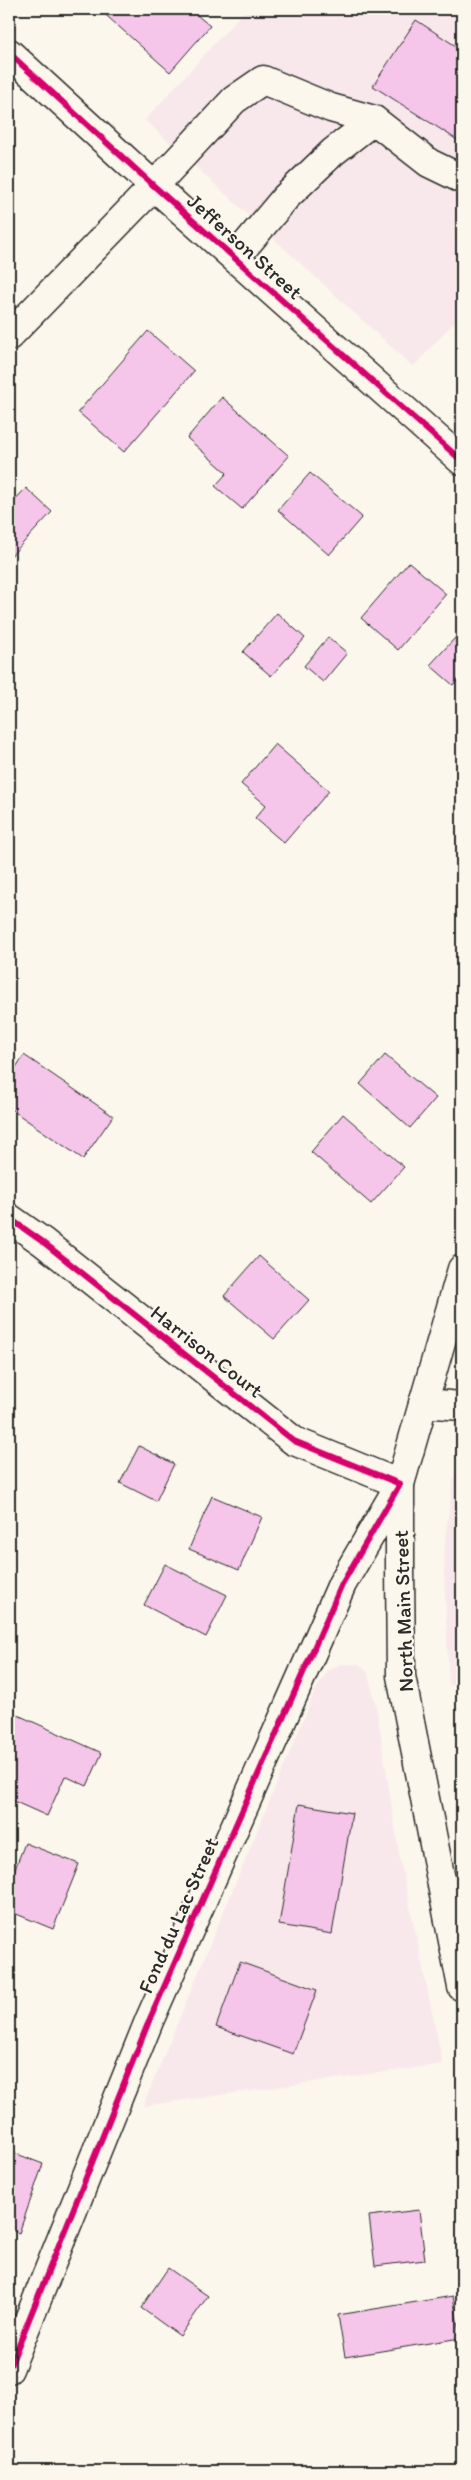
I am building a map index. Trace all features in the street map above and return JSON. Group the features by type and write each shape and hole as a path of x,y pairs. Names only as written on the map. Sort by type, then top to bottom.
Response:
{"street":[{"name":"Jefferson Street","path":"9,54 462,461"},
{"path":"9,336 234,100 263,80 331,108 374,120 429,163 462,180"},
{"path":"234,258 286,196 333,152 374,120"},
{"name":"Harrison Court","path":"9,1218 43,1242 294,1441 400,1484"},
{"name":"North Main Street","path":"462,1269 400,1484 401,1676 462,1987"},
{"path":"423,1403 462,1406"},
{"name":"Fond du Lac Street","path":"9,2369 149,2021 342,1584 400,1484"}],"shaded area":[{"path":"246,9 462,9 462,314 413,367 145,120"},
{"path":"462,1452 462,1683 449,1686 444,1575 445,1537 453,1482"},
{"path":"341,1664 359,1664 367,1671 376,1705 400,1859 443,2064 143,2106 316,1689 328,1671"}],"building":[{"path":"99,9 190,9 210,26 170,72"},
{"path":"416,20 462,50 462,143 373,86"},
{"path":"148,331 194,371 124,452 78,412"},
{"path":"222,397 289,456 242,509 215,486 227,473 187,438"},
{"path":"310,473 362,517 329,555 278,510"},
{"path":"26,488 52,512 9,558 9,506"},
{"path":"409,562 446,594 398,650 361,618"},
{"path":"277,613 305,638 271,676 243,652"},
{"path":"328,637 347,653 323,682 304,666"},
{"path":"455,638 462,646 462,675 453,685 430,665"},
{"path":"275,744 329,791 284,843 255,818 266,805 241,784"},
{"path":"24,1055 113,1116 83,1159 9,1108 9,1078"},
{"path":"385,1055 436,1098 410,1128 360,1084"},
{"path":"343,1114 404,1167 371,1204 311,1152"},
{"path":"259,1256 309,1300 274,1339 224,1296"},
{"path":"139,1446 174,1464 156,1501 120,1483"},
{"path":"212,1496 262,1517 239,1570 189,1549"},
{"path":"165,1564 227,1595 206,1637 144,1605"},
{"path":"9,1711 102,1753 87,1786 65,1776 47,1816 9,1799"},
{"path":"299,1804 352,1813 332,1934 279,1925"},
{"path":"25,1843 79,1864 53,1929 9,1911 9,1884"},
{"path":"240,1962 317,1990 293,2054 216,2027"},
{"path":"9,2151 43,2164 19,2233 9,2229"},
{"path":"419,2210 425,2260 375,2266 369,2216"},
{"path":"168,2268 208,2296 180,2336 141,2308"},
{"path":"453,2296 460,2338 345,2357 338,2315"}],"cycle path":[{"path":"9,53 154,186 462,461"},
{"path":"9,1218 43,1242 294,1441 400,1484 342,1584 149,2021 9,2369"}]}
